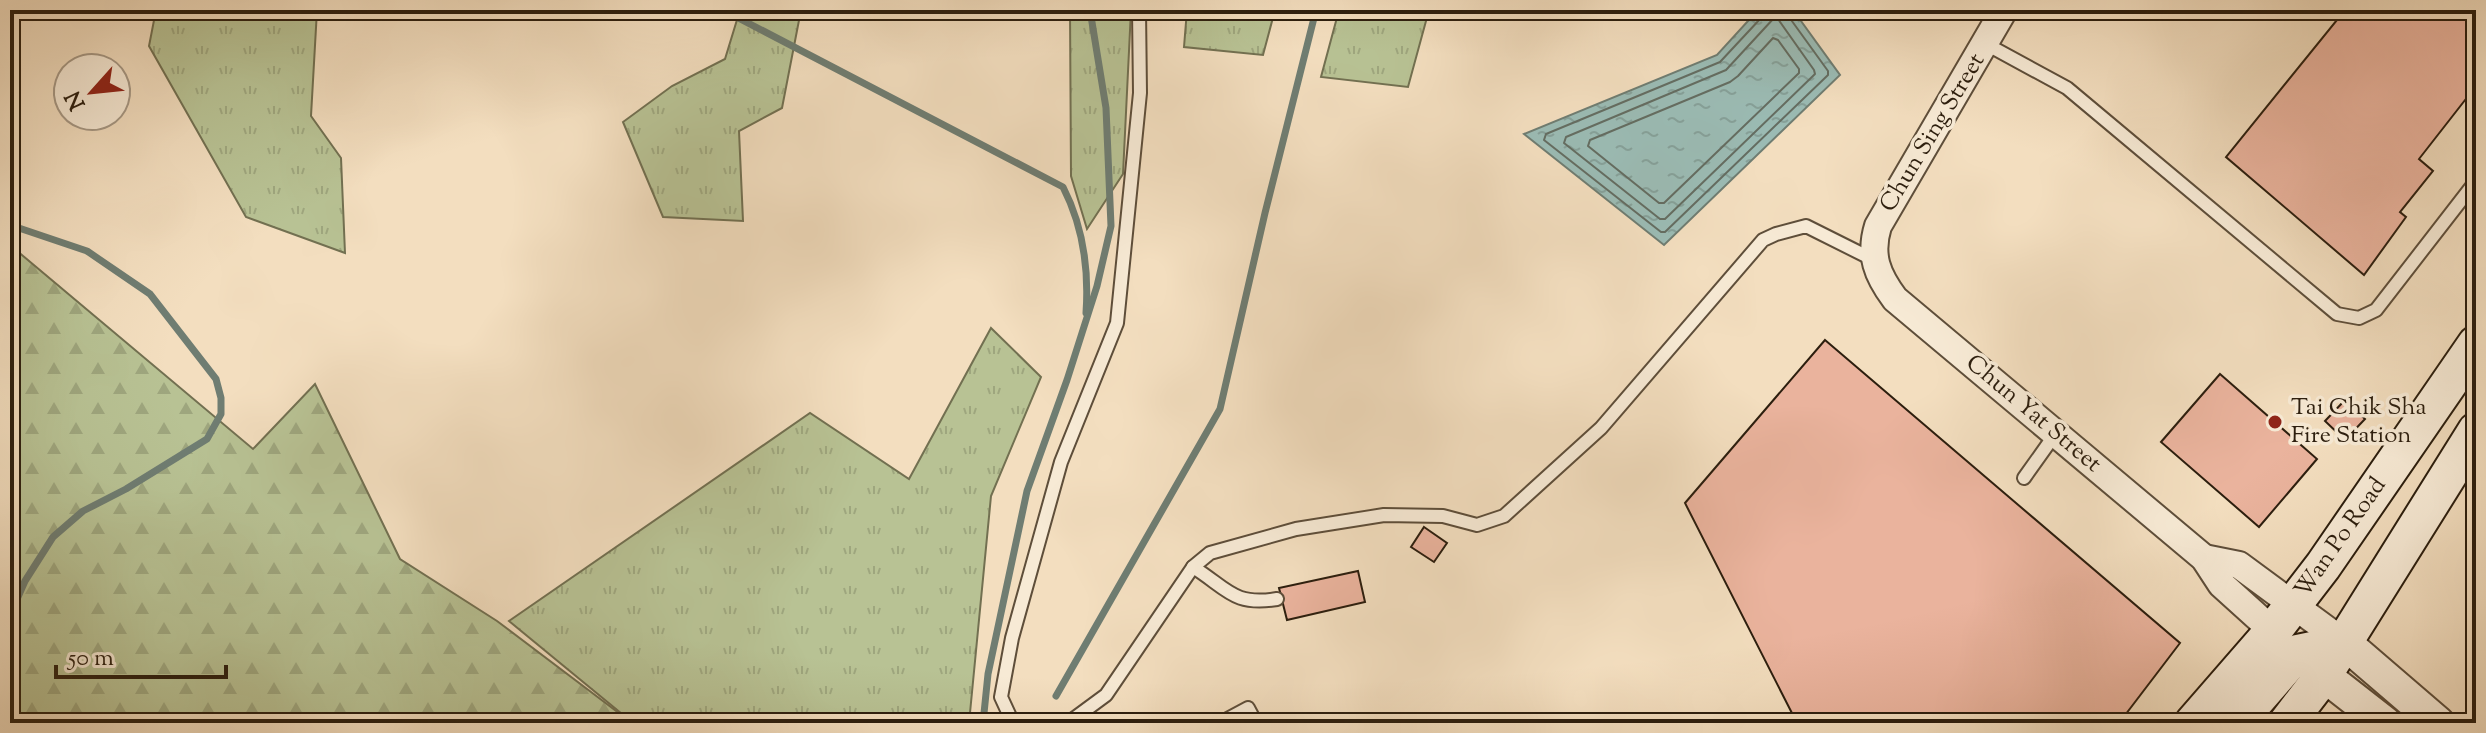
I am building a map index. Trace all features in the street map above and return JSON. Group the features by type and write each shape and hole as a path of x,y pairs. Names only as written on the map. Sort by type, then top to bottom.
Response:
{"main road":[{"name":"Wan Po Road","path":"2287,723 2297,641 2323,566 2476,344"},
{"name":"Wan Po Road","path":"2193,723 2297,641 2345,643 2476,431"},
{"path":"2236,723 2297,641"}],"street":[{"name":"Chun Sing Street","path":"1874,260 1874,240 1883,215 2004,10"},
{"name":"Chun Yat Street","path":"1874,260 1883,283 1895,299 2204,558 2221,584 2297,641 2385,723"},
{"name":"Chun Yat Street","path":"2297,641 2345,643 2438,723"}],"lane":[{"path":"1013,723 1001,697 1012,638 1061,462 1117,323 1140,93 1139,10"},
{"path":"1986,44 2067,88 2337,314 2359,318 2376,310 2476,181"},
{"path":"1068,723 1106,695 1193,567 1210,553 1296,529 1384,515 1443,516 1477,525 1504,516 1601,428 1763,240 1806,226 1874,260"},
{"path":"2024,478 2056,433"},
{"path":"1193,567 1243,600 1255,603 1277,599"},
{"path":"1220,723 1248,708 1256,723"}],"green space":[{"path":"156,10 317,10 311,116 341,158 345,253 246,217 149,46"},
{"path":"740,10 801,10 782,108 739,131 743,221 663,217 623,122 672,86 725,59"},
{"path":"1070,10 1131,10 1123,174 1087,229 1071,176"},
{"path":"1187,10 1275,10 1263,55 1184,47"},
{"path":"1339,10 1429,10 1408,87 1321,77"},
{"path":"10,245 253,449 315,384 400,559 497,621 632,723 10,723"},
{"path":"991,328 1041,377 991,496 969,723 633,723 509,621 810,413 909,479"}],"water":[{"path":"1758,10 1793,10 1840,75 1664,245 1524,134 1717,55"}],"building":[{"path":"2345,10 2476,10 2476,86 2419,159 2433,171 2400,212 2406,217 2364,275 2226,157"},
{"path":"1825,340 2180,643 2119,723 1797,723 1685,503"},
{"path":"2220,374 2317,459 2259,527 2161,442"},
{"path":"2345,400 2365,419 2345,440 2325,421"},
{"path":"1424,527 1447,543 1434,562 1411,547"},
{"path":"1358,571 1365,602 1287,620 1279,588"}],"waterway":[{"path":"723,10 1063,187 1083,248 1086,313"},
{"path":"983,723 988,674 1027,491 1097,286 1111,226 1106,108 1090,10"},
{"path":"1056,696 1220,409 1316,10"},
{"path":"10,225 87,251 150,294 216,379 221,398 221,414 207,439 126,489 83,511 53,537 25,581 10,615"}],"place":[{"name":"Tai Chik Sha Fire Station","path":"2275,422"}]}
